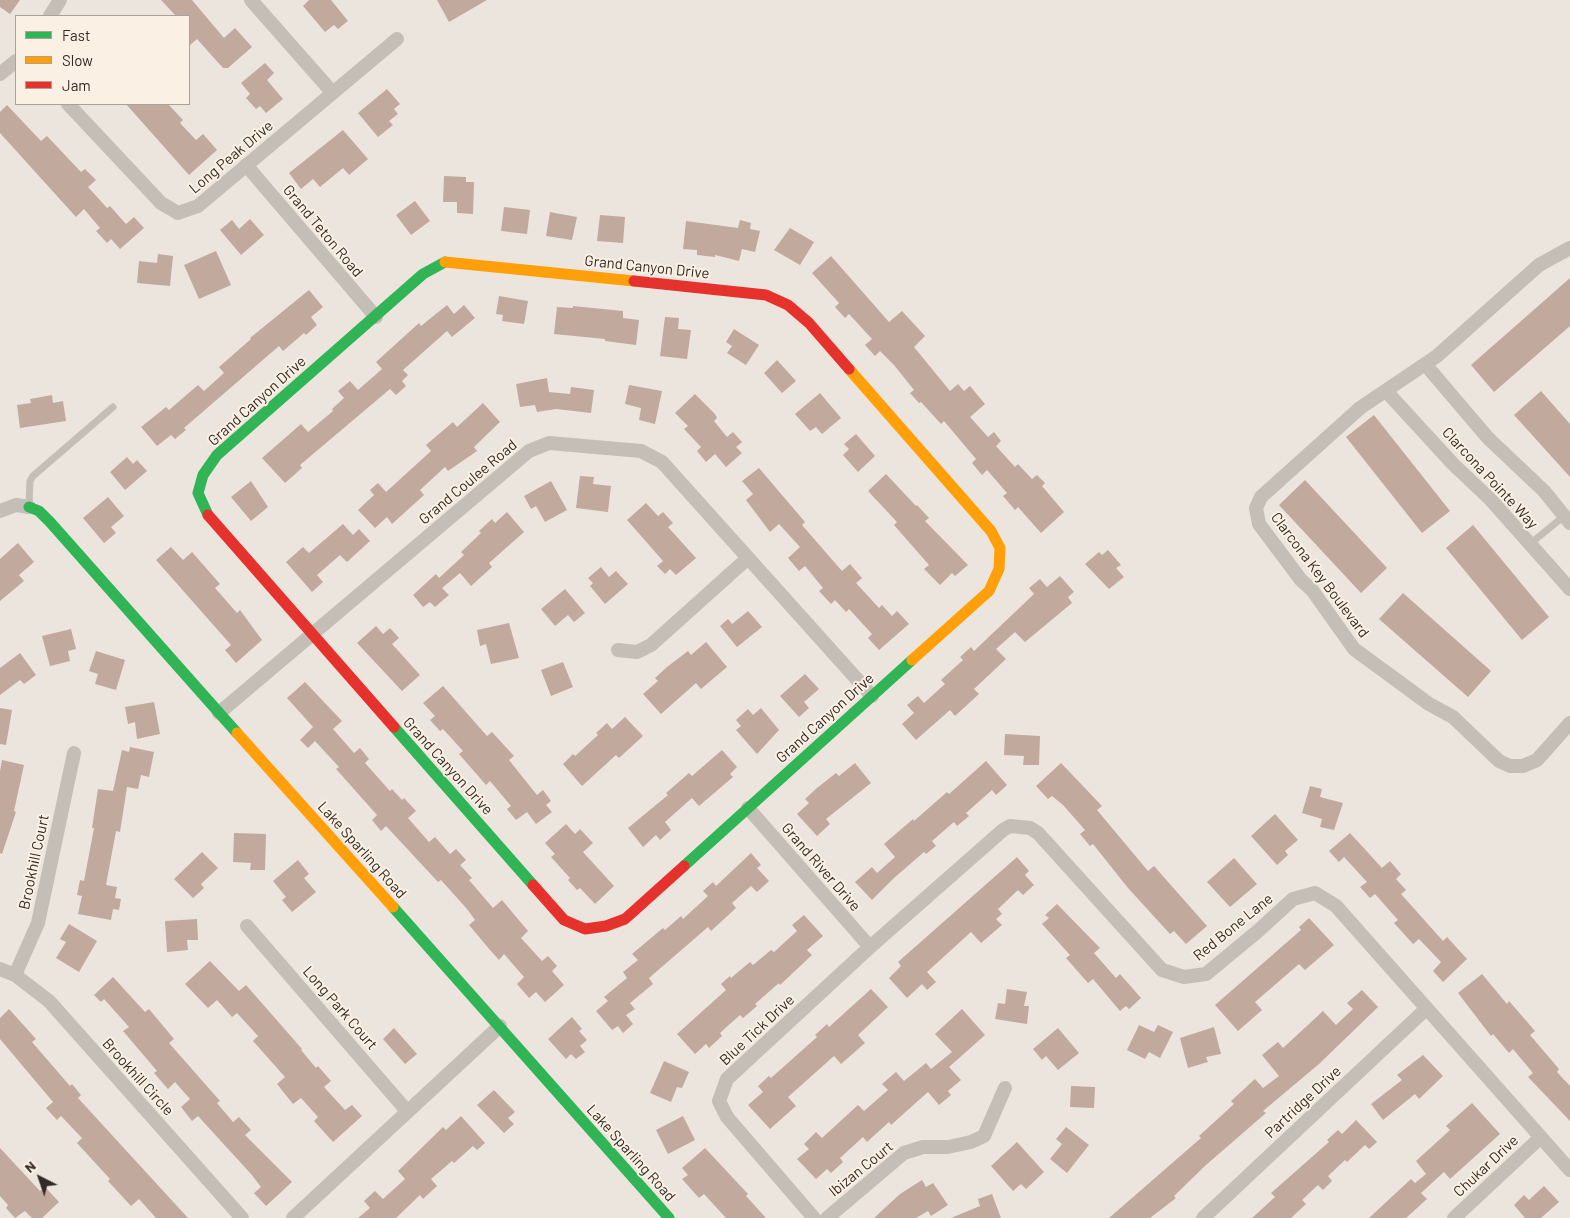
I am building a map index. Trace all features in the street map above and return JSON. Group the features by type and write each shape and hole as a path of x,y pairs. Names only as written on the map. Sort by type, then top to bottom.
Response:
{"street":[{"path":"51,15 60,0"},
{"path":"251,0 332,92"},
{"name":"Long Peak Drive","path":"69,105 161,203 178,213 198,206 397,39"},
{"path":"0,74 15,61"},
{"name":"Grand Teton Road","path":"246,166 376,317"},
{"name":"Clarcona Key Boulevard","path":"1570,248 1539,264 1425,364 1360,408 1261,497 1256,508 1259,524 1312,590 1354,649 1429,704 1453,717 1499,761 1510,766 1523,766 1537,760 1570,723"},
{"name":"Grand Canyon Drive","path":"445,262 471,263 766,295 788,305 809,323 991,530 1000,548 999,569 989,591 625,919 606,926 585,928 564,920 311,634 206,513 198,493 202,475 217,455 423,274 445,262"},
{"name":"Clarcona Pointe Way","path":"1425,364 1488,438 1544,491 1567,519"},
{"name":"Clarcona Pointe Way","path":"1386,391 1453,464 1491,500 1570,589"},
{"name":"Grand Coulee Road","path":"219,713 529,451 549,443 640,451 662,462 872,696"},
{"path":"0,511 16,505 29,507"},
{"name":"Lake Sparling Road","path":"29,507 39,511 50,522 669,1218"},
{"path":"618,650 636,652 651,645 748,558"},
{"name":"Brookhill Court","path":"15,975 38,923 74,753"},
{"name":"Grand River Drive","path":"748,808 870,947"},
{"name":"Red Bone Lane","path":"870,947 1003,830 1010,826 1030,828 1038,833 1162,970 1184,977 1206,974 1293,899 1315,893 1336,906 1570,1170"},
{"name":"Long Park Court","path":"247,926 407,1111"},
{"name":"Blue Tick Drive","path":"814,1218 727,1117 720,1101 727,1078 870,947"},
{"name":"Brookhill Circle","path":"0,969 15,975 49,1002 242,1218"},
{"name":"Partridge Drive","path":"1203,1218 1426,1009"},
{"path":"293,1218 500,1026"},
{"name":"Ibizan Court","path":"827,1218 904,1153 923,1148 948,1147 971,1142 984,1136 1005,1088"},
{"name":"Chukar Drive","path":"1454,1218 1541,1137"}],"lane":[{"path":"29,507 30,481 33,476 113,408"},
{"path":"1530,544 1567,519"}],"building":[{"path":"0,0 20,0 10,14 0,7"},
{"path":"161,0 192,0 224,38 235,28 252,47 228,68 223,68 197,39 190,45 190,15 175,15"},
{"path":"309,0 331,0 348,21 338,29 334,25 325,32 303,6"},
{"path":"437,0 487,0 449,22"},
{"path":"265,63 274,73 267,80 283,99 266,113 260,106 256,109 246,98 250,94 241,83"},
{"path":"387,89 400,104 394,109 398,114 389,121 393,125 378,137 358,113"},
{"path":"7,105 41,141 47,136 81,172 85,169 96,180 88,187 107,208 110,206 126,224 134,217 144,228 120,249 111,239 107,243 96,231 100,228 84,209 76,217 0,133 0,112"},
{"path":"127,105 169,105 183,120 180,123 196,140 203,134 217,150 189,175"},
{"path":"343,130 368,159 349,175 343,168 320,187 313,179 301,189 289,173"},
{"path":"444,176 466,177 466,182 474,182 473,214 457,213 457,202 443,202"},
{"path":"415,201 430,221 411,235 396,215"},
{"path":"504,207 530,210 527,234 501,231"},
{"path":"550,212 577,217 572,240 546,236"},
{"path":"600,215 625,217 623,243 597,241"},
{"path":"250,219 264,235 241,255 220,230 232,220 239,229"},
{"path":"740,220 751,223 750,229 760,231 755,252 742,249 739,261 715,255 715,257 697,255 697,250 683,249 686,221 738,228"},
{"path":"790,228 814,242 800,265 774,250"},
{"path":"216,251 231,285 199,299 184,265"},
{"path":"158,254 173,256 170,286 137,283 139,261 157,263"},
{"path":"831,256 889,322 902,311 925,336 914,347 950,391 958,384 964,391 970,386 985,404 970,417 988,437 994,432 1001,441 996,446 1015,467 1018,464 1032,479 1037,475 1045,483 1042,486 1064,512 1041,533 1018,507 1015,510 1003,496 1007,493 987,470 982,475 972,463 976,459 944,421 941,424 910,393 914,390 894,365 880,351 875,356 865,345 872,339 849,314 845,318 835,307 839,303 812,273"},
{"path":"1570,278 1570,326 1494,392 1471,365"},
{"path":"309,290 323,307 311,317 317,325 306,335 304,333 283,351 279,346 184,428 186,430 175,439 171,435 157,446 141,427 166,407 169,410 198,385 204,391 224,373 219,367 250,338"},
{"path":"499,296 528,301 524,324 502,321 503,315 496,314"},
{"path":"447,305 454,314 464,305 475,318 452,337 447,331 403,370 408,375 402,381 406,386 396,395 390,389 300,465 302,468 285,483 262,458 301,424 308,432 333,411 332,409 344,398 338,391 350,381 358,390 382,369 376,362 419,323 421,326"},
{"path":"573,306 623,311 623,318 639,320 636,345 605,341 605,339 554,334 557,307 573,308"},
{"path":"665,317 679,318 678,329 691,330 687,359 660,356"},
{"path":"734,329 759,345 746,365 727,353 732,346 726,342"},
{"path":"777,360 796,381 782,393 764,373"},
{"path":"547,378 549,392 570,394 571,387 594,390 591,413 556,409 537,412 535,405 520,407 516,384"},
{"path":"629,385 662,391 655,424 639,420 641,408 625,404"},
{"path":"1541,391 1570,424 1570,477 1514,415"},
{"path":"820,393 841,418 822,434 816,427 810,431 795,414"},
{"path":"695,394 715,414 717,418 714,421 727,437 733,432 742,442 736,447 742,453 726,467 715,454 706,462 697,451 701,447 684,429 688,426 675,413"},
{"path":"52,395 53,403 63,401 66,421 20,428 17,405 31,403 30,399"},
{"path":"483,403 500,422 474,447 477,451 448,471 445,467 420,490 424,495 392,524 387,517 375,528 358,510 374,495 370,490 378,483 386,492 431,451 426,445 453,422 457,427"},
{"path":"1374,415 1450,511 1422,533 1346,437"},
{"path":"856,434 875,456 858,472 843,455 849,449 844,444"},
{"path":"127,457 133,464 137,460 147,471 125,490 110,472"},
{"path":"759,468 805,522 802,525 842,571 850,564 862,578 856,583 879,608 882,605 892,616 897,611 909,624 879,650 868,638 872,634 849,609 846,612 835,600 831,604 819,591 823,588 805,566 799,571 788,558 800,547 779,524 770,532 746,500 753,494 742,481"},
{"path":"886,474 929,518 925,521 968,565 955,576 952,573 940,585 924,569 929,565 894,525 897,522 868,491"},
{"path":"580,476 594,477 593,484 611,486 608,512 576,508"},
{"path":"1305,480 1387,568 1361,593 1279,505"},
{"path":"251,481 268,507 251,521 231,497"},
{"path":"551,481 567,510 545,522 536,506 531,509 524,496"},
{"path":"108,497 124,516 111,527 116,533 104,543 83,518"},
{"path":"646,503 658,516 663,512 673,523 668,527 696,558 676,575 670,569 665,574 657,566 663,561 627,520"},
{"path":"507,512 524,532 489,563 492,567 471,586 460,573 442,588 449,595 435,607 430,602 423,607 413,595 436,574 439,578 464,555 461,552 481,533 479,531 492,519 495,523"},
{"path":"343,524 353,535 359,529 370,541 347,562 340,555 317,575 323,582 312,592 286,562 303,547 309,553"},
{"path":"1473,525 1549,617 1522,640 1446,548"},
{"path":"18,543 34,562 19,575 24,581 0,601 0,559"},
{"path":"171,547 183,560 192,552 220,584 215,588 237,613 240,610 262,640 236,663 225,650 231,645 156,560"},
{"path":"1108,550 1121,565 1116,568 1124,577 1109,589 1085,564 1099,552 1102,555"},
{"path":"601,567 609,577 616,571 628,584 605,604 590,586 593,583 588,578"},
{"path":"1060,576 1074,592 1068,597 1072,603 1025,642 1015,632 996,649 1006,659 974,689 979,694 955,716 950,710 916,740 902,724 914,713 907,705 918,696 924,703 945,684 941,680 963,660 960,657 971,647 974,651 1034,594 1029,588 1040,579 1047,587"},
{"path":"565,589 585,613 574,622 568,615 555,626 541,609"},
{"path":"1403,593 1491,671 1468,697 1379,619"},
{"path":"748,611 762,627 737,647 720,626 728,619 732,624"},
{"path":"509,623 519,658 491,664 486,644 480,646 477,630"},
{"path":"376,626 383,634 390,628 399,638 392,644 420,675 402,691 357,643"},
{"path":"71,629 76,649 68,651 70,661 50,666 42,636"},
{"path":"706,642 727,667 701,689 696,683 661,714 643,694 658,681 655,678 667,667 688,651 691,655"},
{"path":"96,651 125,660 116,690 95,684 98,674 89,671"},
{"path":"20,653 36,675 24,684 20,680 0,695 0,668"},
{"path":"563,662 573,687 551,696 541,670"},
{"path":"805,674 819,689 804,702 809,708 799,717 780,696"},
{"path":"305,682 342,721 333,729 354,753 360,748 369,759 365,763 390,791 392,789 402,800 404,798 416,811 408,818 429,842 435,837 450,854 456,849 466,860 460,865 472,878 469,880 493,908 502,900 528,931 521,938 542,961 548,956 557,966 552,971 564,985 545,1002 536,992 529,998 517,984 524,977 504,954 499,960 490,950 469,925 475,920 441,880 438,882 386,826 381,831 372,820 377,815 336,769 339,767 315,741 308,748 300,740 313,727 287,698"},
{"path":"443,686 487,736 492,732 514,756 509,760 537,795 543,790 551,801 546,805 552,812 536,824 527,812 516,820 507,809 511,806 490,781 486,785 459,754 463,751 443,729 440,731 430,720 435,716 423,703"},
{"path":"154,702 160,734 137,739 135,722 128,724 125,707"},
{"path":"0,708 12,710 6,745 0,744"},
{"path":"761,708 779,730 757,754 736,730 741,726 736,720 748,709 753,715"},
{"path":"625,717 643,736 619,758 616,755 582,786 563,764 598,735 596,733 607,723 612,729"},
{"path":"1005,734 1040,736 1039,765 1023,765 1024,756 1004,755"},
{"path":"130,747 154,752 149,777 141,775 138,789 127,787 120,832 116,831 106,885 117,887 115,898 121,899 119,910 113,909 111,920 78,914 82,896 77,895 80,880 84,881 94,828 92,828 98,789 113,791 122,750 129,752"},
{"path":"722,750 737,767 730,774 733,777 699,806 692,798 665,822 671,830 660,840 656,835 643,847 628,828 668,795 666,793 689,773 692,776"},
{"path":"2,760 24,765 14,811 16,812 2,854 0,853 0,771"},
{"path":"986,761 1007,785 996,795 992,790 966,813 969,816 957,826 954,822 932,841 936,846 926,854 924,852 872,900 855,882 872,867 877,873 895,857 884,844 947,792 949,794"},
{"path":"855,763 871,783 826,819 830,824 817,836 797,814 809,803 805,799 817,788 836,773 839,776"},
{"path":"1061,763 1102,806 1097,810 1148,871 1154,866 1207,926 1186,944 1174,931 1170,934 1128,888 1093,844 1090,846 1080,834 1085,830 1063,805 1052,796 1048,799 1036,786"},
{"path":"1310,786 1322,789 1320,797 1343,803 1334,830 1320,827 1322,819 1302,813"},
{"path":"1275,814 1298,840 1285,851 1288,855 1277,865 1251,836"},
{"path":"566,824 575,834 580,829 593,843 583,852 614,886 595,904 580,888 577,890 568,880 570,878 551,857 555,854 545,843"},
{"path":"234,833 266,834 265,870 250,870 251,863 233,862"},
{"path":"1350,833 1382,868 1390,861 1401,874 1396,879 1406,890 1401,894 1443,941 1447,937 1467,959 1443,982 1433,971 1441,962 1419,939 1413,944 1394,923 1398,920 1375,894 1370,898 1360,887 1367,882 1344,857 1339,862 1329,851"},
{"path":"202,852 218,868 201,884 204,888 193,898 174,879"},
{"path":"751,853 761,865 757,868 769,881 757,892 751,886 732,903 736,908 711,931 708,927 649,978 653,984 630,1003 635,1009 626,1015 633,1024 623,1033 618,1026 612,1030 596,1011 608,1001 604,997 627,978 623,972 638,960 632,954 663,928 665,930 681,916 683,919 708,896 703,891 713,882 716,886"},
{"path":"1017,857 1029,871 1025,875 1034,885 1023,895 1018,890 998,909 1002,914 996,919 1002,925 981,943 971,932 927,972 936,982 927,990 922,984 907,998 889,978 901,966 898,962"},
{"path":"1234,858 1257,884 1230,907 1207,882"},
{"path":"298,860 309,874 304,878 316,892 292,912 282,900 286,897 273,881"},
{"path":"1057,904 1100,948 1094,953 1116,978 1120,974 1141,998 1129,1009 1126,1006 1120,1011 1093,979 1088,983 1066,958 1070,955 1042,924 1049,918 1045,915"},
{"path":"804,915 823,936 807,950 812,955 780,985 779,983 755,1004 757,1006 743,1018 740,1015 720,1033 722,1036 709,1048 706,1044 695,1054 677,1034 726,990 721,984 730,976 731,978 750,962 753,965 771,950 774,952 797,931 792,925"},
{"path":"1309,918 1334,945 1305,970 1299,964 1255,1002 1262,1010 1238,1031 1215,1005 1301,930 1299,927"},
{"path":"197,919 198,940 187,940 188,950 167,952 165,921"},
{"path":"69,924 97,941 79,972 56,958 66,942 60,939"},
{"path":"210,961 239,991 246,985 302,1049 316,1068 318,1066 331,1081 324,1087 345,1110 352,1105 362,1116 333,1142 314,1121 318,1117 301,1098 293,1104 277,1084 285,1077 253,1041 258,1036 237,1013 232,1017 217,1000 208,1008 185,984"},
{"path":"1482,974 1507,1004 1509,1001 1535,1031 1530,1035 1559,1069 1557,1072 1570,1086 1570,1121 1528,1077 1533,1073 1513,1049 1509,1053 1493,1034 1491,1036 1458,993"},
{"path":"113,977 145,1012 149,1009 174,1039 169,1043 220,1101 217,1103 233,1122 239,1117 251,1130 245,1135 292,1182 266,1206 254,1193 261,1187 251,1174 198,1116 192,1121 181,1107 190,1099 175,1082 168,1089 154,1073 157,1071 123,1031 129,1027 104,999 101,1002 94,995"},
{"path":"871,989 888,1007 858,1035 865,1043 841,1064 834,1056 788,1097 796,1106 770,1129 748,1105 763,1092 758,1086 769,1076 771,1078 817,1037 815,1035 827,1024 829,1027"},
{"path":"1007,989 1027,992 1024,1006 1029,1006 1027,1024 995,1019 998,1003 1005,1004"},
{"path":"1362,990 1378,1007 1319,1064 1263,1111 1266,1113 1206,1165 1174,1196 1176,1198 1150,1218 1109,1218 1201,1138 1199,1136 1234,1104 1231,1101 1255,1079 1263,1088 1279,1076 1262,1055 1278,1042 1283,1048 1323,1011 1336,1025 1353,1009 1347,1003"},
{"path":"9,1009 36,1039 32,1042 70,1086 72,1084 81,1095 78,1098 188,1218 156,1218 139,1199 131,1206 108,1181 110,1179 77,1143 82,1138 61,1116 57,1120 46,1108 53,1102 0,1039 0,1018"},
{"path":"962,1009 985,1035 949,1067 961,1080 948,1091 951,1095 939,1105 928,1092 891,1125 889,1122 867,1142 863,1137 840,1158 843,1162 831,1173 827,1169 816,1179 797,1159 809,1149 804,1144 816,1132 822,1138 858,1105 864,1111 888,1090 882,1084 896,1072 904,1081 926,1063 931,1069 952,1052 935,1034"},
{"path":"572,1017 582,1029 579,1031 587,1040 580,1046 585,1052 576,1059 571,1054 566,1059 548,1039"},
{"path":"1139,1025 1154,1032 1158,1025 1173,1032 1160,1058 1149,1052 1145,1059 1127,1050"},
{"path":"1214,1027 1221,1054 1206,1057 1208,1062 1188,1068 1180,1038"},
{"path":"394,1028 417,1054 405,1064 383,1039"},
{"path":"1058,1028 1079,1053 1058,1070 1046,1056 1042,1060 1033,1049"},
{"path":"1423,1055 1443,1076 1419,1099 1415,1094 1383,1120 1371,1104 1402,1080 1397,1075"},
{"path":"664,1061 689,1072 682,1088 677,1087 671,1102 650,1093"},
{"path":"1071,1086 1095,1087 1094,1108 1070,1107"},
{"path":"494,1090 515,1112 508,1118 514,1124 504,1133 477,1105"},
{"path":"1472,1103 1500,1134 1450,1179 1444,1172 1421,1193 1427,1199 1406,1218 1369,1218 1411,1179 1415,1183 1426,1174 1416,1161 1450,1130 1446,1126"},
{"path":"461,1116 485,1143 477,1150 473,1146 454,1163 452,1161 431,1179 437,1186 423,1199 420,1195 396,1218 358,1218 370,1208 364,1201 375,1191 383,1199 405,1179 398,1171 443,1127 446,1130"},
{"path":"683,1116 695,1140 668,1154 656,1130"},
{"path":"1356,1120 1377,1142 1369,1149 1365,1145 1347,1162 1345,1160 1328,1176 1332,1181 1323,1190 1318,1185 1302,1200 1306,1204 1291,1218 1252,1218 1275,1197 1271,1193 1329,1142 1327,1140 1338,1130 1342,1134"},
{"path":"1066,1127 1089,1145 1067,1173 1050,1159 1062,1144 1056,1139"},
{"path":"1017,1142 1044,1172 1026,1189 1021,1184 1013,1191 991,1166"},
{"path":"0,1148 40,1191 45,1187 59,1202 42,1218 32,1218 25,1211 15,1218 6,1208 8,1205 0,1196"},
{"path":"705,1148 748,1194 746,1196 766,1218 726,1218 704,1194 699,1198 682,1179 688,1175 682,1168"},
{"path":"922,1180 926,1187 933,1183 948,1205 931,1216 928,1211 916,1218 874,1218 900,1194"},
{"path":"1544,1186 1559,1202 1541,1218 1525,1218 1514,1205 1524,1195 1529,1200"},
{"path":"992,1194 1001,1218 951,1218 980,1206 978,1199"}],"traffic: fast":[{"path":"208,515 198,493 203,475 217,455 423,274 445,262"},
{"path":"29,507 39,511 50,522 237,733"},
{"path":"684,866 912,660"},
{"path":"394,727 533,885"},
{"path":"393,907 669,1218"}],"traffic: slow":[{"path":"445,262 634,281"},
{"path":"849,369 991,531 1000,548 999,569 989,591 912,660"},
{"path":"237,733 393,907"}],"traffic: jam":[{"path":"634,281 766,295 788,305 809,323 849,369"},
{"path":"208,515 394,727"},
{"path":"533,885 564,920 585,929 606,926 625,919 684,866"}]}
